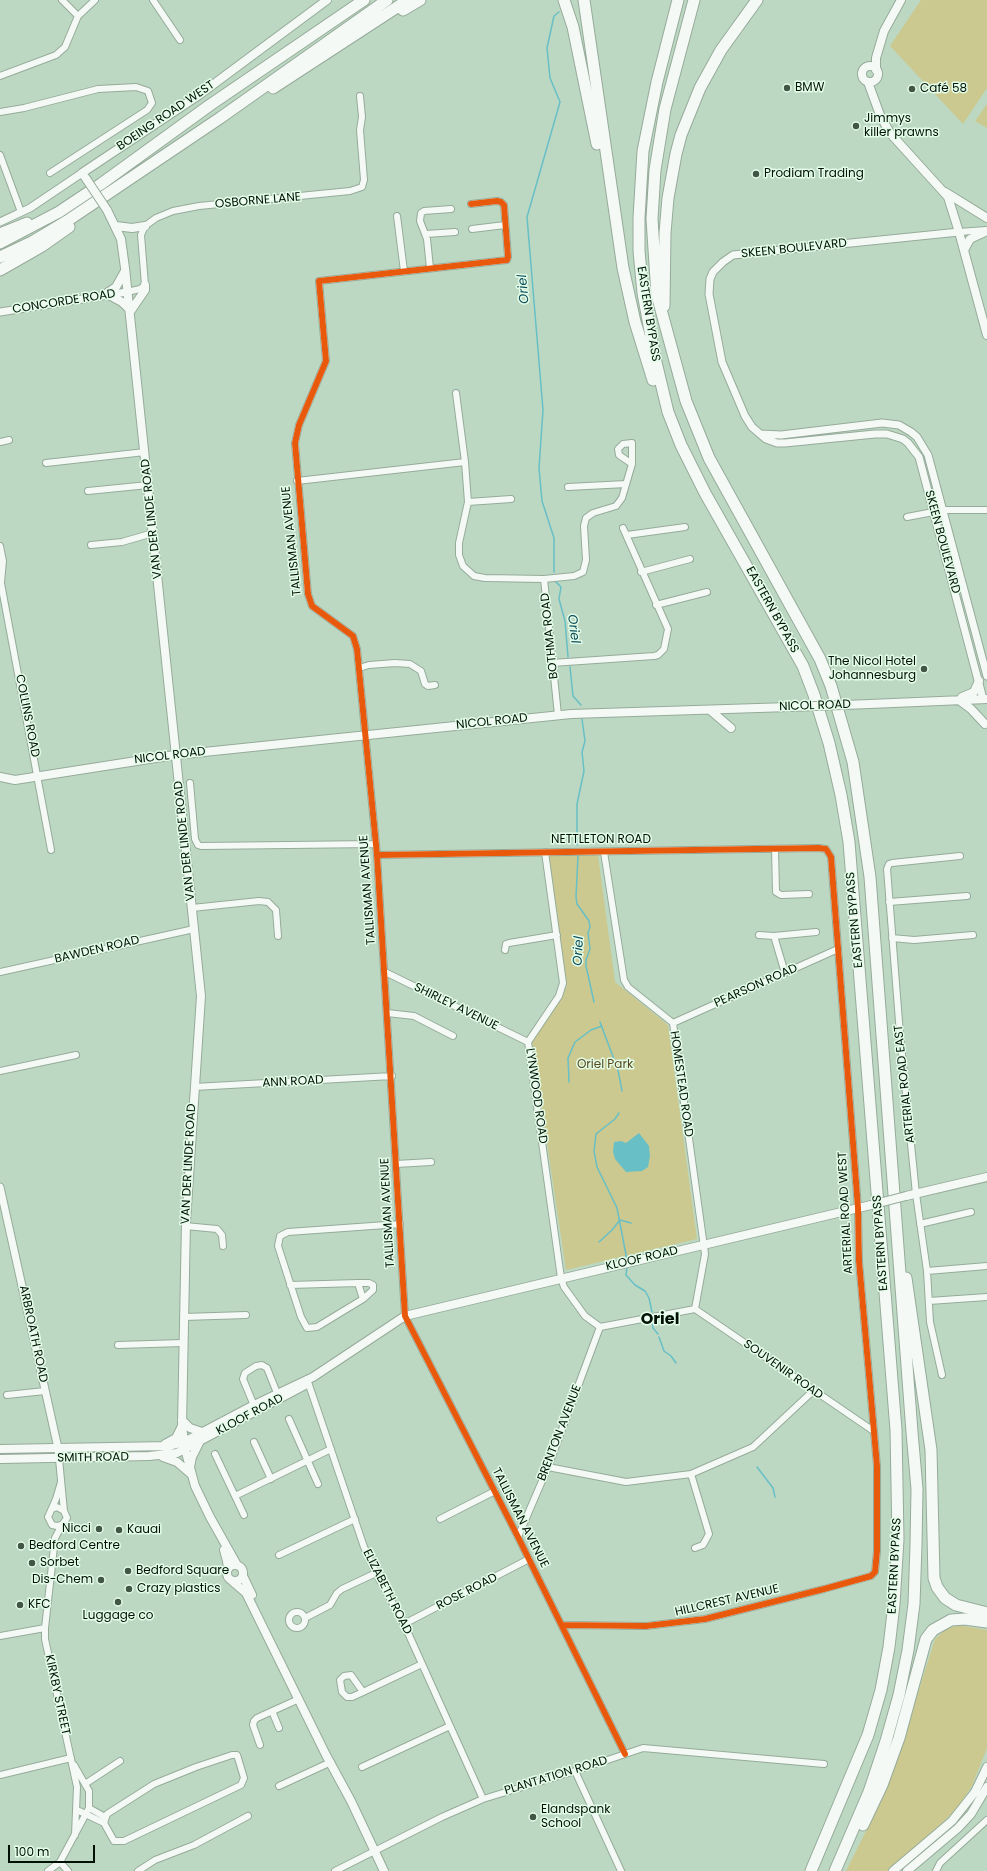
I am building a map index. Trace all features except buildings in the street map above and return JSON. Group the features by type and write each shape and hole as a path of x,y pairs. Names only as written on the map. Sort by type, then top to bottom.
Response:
{"highway":[{"path":"303,42 354,0"},
{"path":"0,243 59,212 101,184 364,0"},
{"path":"0,257 32,242 67,221 220,118 387,0"},
{"path":"220,118 274,88 408,0"},
{"path":"335,47 420,0"},
{"path":"564,0 573,27 635,322 653,378 668,412"},
{"path":"584,0 615,223"},
{"name":"EASTERN BYPASS","path":"678,0 647,128 639,194 639,251 643,293 655,358 668,412 681,445 705,493 803,666 829,743 841,795 849,842 896,1430 898,1540 894,1604 889,1648 881,1690 868,1735 811,1871"},
{"name":"EASTERN BYPASS","path":"695,0 665,109 660,133 653,195 654,274 657,295 686,401 709,458 820,659 831,686 847,738 859,792 870,877 917,1489 914,1604 908,1650 899,1695 869,1792 835,1871"},
{"path":"664,325 665,233 668,198 676,154 687,119 700,88 721,50 757,0"},
{"path":"0,270 42,246 97,208 172,150"},
{"path":"0,234 39,217 101,184"},
{"path":"896,1222 909,1292 931,1450 934,1578 937,1587 945,1598 956,1605 985,1617"},
{"path":"839,1871 851,1850 882,1785 899,1738 926,1639 933,1630 951,1620 985,1617"},
{"path":"808,1871 828,1832"}],"main road":[{"name":"BOEING ROAD WEST","path":"82,173 199,94 327,0"},
{"path":"872,80 862,76 863,71 876,42 884,31 901,0"},
{"path":"872,80 878,74 876,70 876,58 884,31"},
{"path":"866,67 870,66 876,70"},
{"path":"872,80 875,101 880,115 890,133 945,192 987,218"},
{"name":"VAN DER LINDE ROAD","path":"82,173 116,226 121,239 145,452 201,996 185,1226 182,1423 184,1445 191,1471 214,1530 227,1557 228,1569"},
{"path":"945,192 951,205 959,232 987,335"},
{"path":"116,226 132,228 145,226"},
{"path":"964,250 970,239 987,230"},
{"path":"125,268 123,277 116,287 106,295 122,302 129,311 144,290 145,285"},
{"path":"956,700 974,692 979,681"},
{"name":"NICOL ROAD","path":"0,777 15,780 175,755 558,715 985,699"},
{"path":"956,700 986,719"},
{"path":"710,710 731,728"},
{"name":"KLOOF ROAD","path":"184,1445 309,1380 405,1316 987,1177"},
{"path":"150,1456 173,1459 191,1471 192,1457 201,1436 182,1423 174,1439 157,1447"},
{"name":"SMITH ROAD","path":"0,1449 157,1447 184,1445"},
{"name":"SMITH ROAD","path":"0,1459 150,1456 170,1454 184,1445"},
{"name":"VAN DER LINDE ROAD","path":"210,1517 237,1565"},
{"path":"293,1687 289,1672 243,1576 243,1569 237,1565 232,1565 228,1569 227,1574 232,1581 246,1593 373,1852 384,1871"},
{"path":"232,1581 239,1580 243,1576"},
{"path":"893,1871 956,1816 975,1792 987,1767"},
{"path":"907,1871 958,1828 971,1814 987,1786"},
{"path":"373,1852 379,1871"}],"street":[{"path":"62,0 78,16"},
{"path":"0,76 56,55 65,47 78,16 95,0"},
{"path":"153,0 180,40"},
{"path":"0,112 24,108 98,89 136,87 148,91 152,103 147,110 50,173"},
{"name":"OSBORNE LANE","path":"145,226 156,218 182,209 309,196 360,189 364,185 360,130 362,117 360,96"},
{"path":"0,155 21,212"},
{"path":"0,177 7,173"},
{"name":"BOEING ROAD WEST","path":"0,222 21,212 82,173"},
{"name":"TALLISMAN AVENUE","path":"471,204 501,202 504,205 507,260 319,280 327,357 325,366 295,437 297,481 309,599 312,606 353,636 356,643 377,855 392,1076 405,1316 495,1491 625,1754"},
{"path":"430,268 426,234 420,221 421,213 424,211 451,209"},
{"path":"397,216 404,271"},
{"path":"472,229 505,225"},
{"path":"127,292 140,289 145,285 141,241 145,226"},
{"path":"959,232 987,230"},
{"path":"426,234 455,232"},
{"name":"SKEEN BOULEVARD","path":"959,232 733,255 718,267 710,279 709,286 720,355 744,416 752,427 770,442 801,442 887,434 897,436 908,443 919,457 985,699"},
{"name":"CONCORDE ROAD","path":"0,312 127,292"},
{"name":"BOTHMA ROAD","path":"456,393 465,462 468,502 459,549 461,561 466,570 474,576 485,578 544,579 558,715"},
{"name":"SKEEN BOULEVARD","path":"761,434 800,433 890,423 912,432 928,455 944,510 987,676"},
{"path":"854,426 855,436"},
{"path":"800,433 801,442"},
{"path":"0,442 9,440"},
{"path":"46,463 145,452"},
{"path":"297,481 465,462"},
{"path":"544,579 574,576 583,572 586,560 584,526 586,518 593,513 613,508 619,504 632,464"},
{"path":"568,487 626,484"},
{"path":"88,492 148,485"},
{"path":"468,502 511,499"},
{"path":"907,517 944,510 987,510"},
{"path":"626,535 685,527"},
{"path":"552,663 658,655 664,649 668,629 641,572 623,528"},
{"path":"91,545 122,542 153,533"},
{"name":"COLLINS ROAD","path":"0,546 3,567 1,580 51,850"},
{"path":"641,572 690,559"},
{"path":"951,578 960,571"},
{"path":"656,604 707,592"},
{"path":"359,668 369,665 395,663 410,664 421,671 425,684 428,686 435,685"},
{"path":"190,784 195,839 198,845 201,846 376,844"},
{"name":"NETTLETON ROAD","path":"377,855 819,848 826,850"},
{"path":"775,849 776,892 781,895 808,894"},
{"name":"ARTERIAL ROAD WEST","path":"826,850 831,857 858,1208 859,1261 872,1430 877,1466 877,1551 875,1572 871,1576"},
{"name":"LYNWOOD ROAD","path":"545,852 562,988 559,996 528,1042 561,1278 564,1288 585,1316 600,1327"},
{"name":"HOMESTEAD ROAD","path":"604,852 624,980 628,987 673,1023 705,1254 695,1309"},
{"name":"ARTERIAL ROAD EAST","path":"942,1374 930,1322 927,1272 916,1194 887,869 889,864 960,856"},
{"path":"889,902 967,896"},
{"path":"192,908 259,901 268,902 276,910 278,936"},
{"name":"BAWDEN ROAD","path":"0,972 194,929"},
{"path":"759,935 774,936 816,932"},
{"path":"505,950 506,944 509,943 556,935"},
{"path":"892,938 914,940 973,935"},
{"path":"774,936 785,973"},
{"name":"PEARSON ROAD","path":"673,1023 838,949"},
{"name":"SHIRLEY AVENUE","path":"385,972 528,1042"},
{"path":"388,1013 414,1016 453,1036"},
{"path":"0,1072 76,1055"},
{"name":"ANN ROAD","path":"194,1087 392,1076"},
{"path":"396,1164 431,1162"},
{"name":"ARBROATH ROAD","path":"0,1187 58,1448 64,1511"},
{"path":"920,1224 970,1212"},
{"path":"290,1285 369,1283 373,1285 373,1290 363,1299 317,1327 310,1329 307,1328 303,1322 290,1285 278,1246 278,1239 284,1233 400,1224"},
{"path":"185,1226 217,1229 222,1235 222,1246"},
{"path":"927,1272 987,1266"},
{"path":"358,1283 363,1299"},
{"path":"929,1300 987,1297"},
{"path":"600,1327 695,1309"},
{"name":"SOUVENIR ROAD","path":"695,1309 872,1430"},
{"path":"184,1318 246,1315"},
{"name":"BRENTON AVENUE","path":"518,1537 548,1467 600,1327"},
{"path":"118,1346 183,1343"},
{"path":"255,1408 243,1379 245,1373 256,1366 262,1365 267,1368 279,1396"},
{"name":"ELIZABETH ROAD","path":"309,1380 364,1547 376,1573 404,1624 483,1798"},
{"path":"7,1395 45,1391"},
{"path":"548,1467 626,1482 691,1474 753,1447 813,1391"},
{"path":"289,1419 318,1484"},
{"path":"254,1442 271,1479"},
{"path":"235,1496 331,1449"},
{"path":"215,1454 244,1515"},
{"path":"691,1474 709,1534 703,1545 695,1548"},
{"name":"ARBROATH ROAD","path":"52,1509 61,1482"},
{"path":"440,1519 495,1491"},
{"path":"2,1636 45,1628 55,1538 52,1525 48,1517 52,1509 57,1507 64,1511 67,1518 55,1538"},
{"path":"279,1555 355,1519"},
{"path":"52,1525 62,1525"},
{"name":"ROSE ROAD","path":"404,1624 529,1560"},
{"path":"305,1618 328,1607 342,1589 376,1573"},
{"name":"HILLCREST AVENUE","path":"562,1625 646,1626 705,1619 871,1576"},
{"name":"KIRKBY STREET","path":"45,1628 45,1639 77,1787 75,1835"},
{"path":"363,1692 422,1664"},
{"path":"260,1745 253,1725 254,1721 299,1699"},
{"path":"272,1711 279,1728"},
{"path":"362,1767 450,1726"},
{"name":"PLANTATION ROAD","path":"335,1871 483,1798 575,1771 643,1748 824,1764"},
{"path":"77,1810 87,1811 104,1820 114,1841 120,1842 202,1802 237,1787 243,1782 244,1778 238,1758 234,1755 196,1766 154,1784 104,1820"},
{"path":"0,1775 72,1760"},
{"name":"KIRKBY STREET","path":"48,1871 60,1862 87,1811 89,1795 85,1783 72,1760"},
{"path":"279,1786 328,1760"},
{"path":"77,1787 120,1761"},
{"path":"575,1771 621,1871"},
{"path":"138,1871 155,1860 194,1845 248,1816"},
{"path":"935,1870 960,1843 987,1820"},
{"path":"60,1862 68,1871"}],"green space":[{"path":"921,0 987,0 987,88 963,124 890,46"},
{"path":"987,104 987,128 975,121"},
{"name":"Oriel Park","path":"548,854 598,855 615,982 668,1025 697,1239 566,1270 532,1043 567,986"},
{"path":"958,1625 987,1630 987,1748 972,1786 958,1807 925,1841 888,1871 846,1871 888,1787 935,1639 945,1630"}],"water":[{"path":"639,1133 649,1146 650,1156 648,1167 642,1171 626,1172 615,1159 613,1152 614,1142 621,1141 626,1143"}],"waterway":[{"name":"Oriel","path":"554,572 554,538 542,501 539,468 543,410 527,217 560,102 550,78 547,48 554,16 559,12"},
{"name":"Oriel","path":"556,582 561,587 559,599 565,621 568,657"},
{"path":"570,667 573,696 581,705"},
{"name":"Oriel","path":"577,845 577,804 584,771 582,752 585,741 582,719"},
{"name":"Oriel","path":"578,856 576,897 577,904 589,921 590,927 588,933 590,949 586,960 586,966 594,1002"},
{"path":"600,1022 618,1070 622,1091"},
{"path":"569,1082 568,1058 575,1042 591,1030 602,1026"},
{"path":"619,1113 615,1119 596,1134 594,1151 597,1167 617,1208 627,1260"},
{"path":"599,1242 620,1220 631,1223"},
{"path":"627,1267 626,1275 635,1285 645,1291 649,1298 652,1312"},
{"path":"652,1320 653,1328 658,1334"},
{"path":"659,1337 664,1351 671,1356 676,1363"},
{"path":"757,1467 773,1488 775,1497"}],"cycle path":[{"path":"471,204 497,201 504,205 507,260 319,281 326,361 299,425 295,443 308,594 312,606 353,636 357,649 377,855 405,1316 518,1537 625,1754"},
{"path":"377,855 819,848 826,849 831,857 858,1208 859,1261 877,1466 877,1551 875,1572 871,1576 824,1589 705,1619 646,1626 562,1625"}],"place":[{"name":"BMW","path":"787,88"},
{"name":"Café 58","path":"912,89"},
{"name":"Jimmys killer prawns","path":"856,126"},
{"name":"Prodiam Trading","path":"756,174"},
{"name":"The Nicol Hotel Johannesburg","path":"924,669"},
{"name":"Nicci","path":"99,1529"},
{"name":"Kauai","path":"119,1530"},
{"name":"Bedford Centre","path":"21,1546"},
{"name":"Sorbet","path":"32,1563"},
{"name":"Bedford Square","path":"128,1571"},
{"name":"Dis-Chem","path":"101,1580"},
{"name":"Crazy plastics","path":"129,1589"},
{"name":"Luggage co","path":"118,1602"},
{"name":"KFC","path":"20,1605"},
{"name":"Elandspank School","path":"533,1817"}],"district":[{"name":"Oriel","path":"660,1320"}]}
